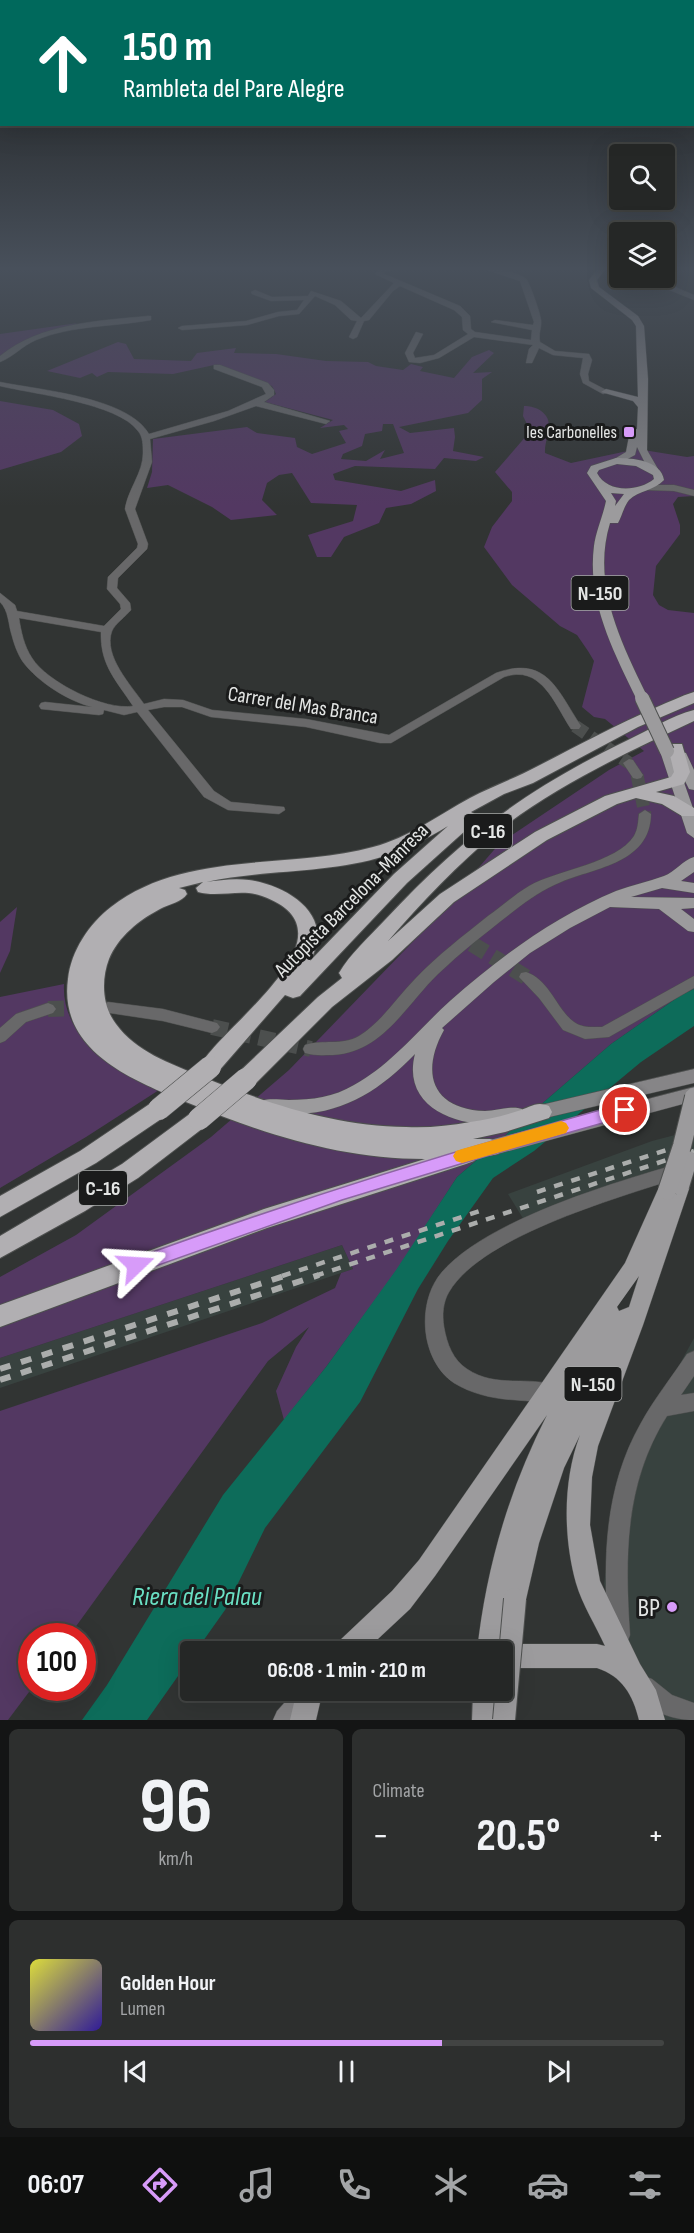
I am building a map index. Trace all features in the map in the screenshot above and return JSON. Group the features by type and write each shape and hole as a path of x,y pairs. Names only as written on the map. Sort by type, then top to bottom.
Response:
{"highway":[{"name":"Autopista Barcelona-Manresa","path":"210,1067 254,1029 301,983 347,932 426,852 495,798 632,724 694,697"},
{"name":"C-16","path":"0,1248 130,1171 199,1119 246,1079 325,1002 418,896 497,824 550,787 593,763 694,715"},
{"path":"325,1002 386,955 447,898 541,836 611,800 678,780 682,772 672,749"},
{"path":"490,1148 403,1143 342,1144 290,1132 241,1116 138,1072 109,1053 89,1031 78,1009 76,989 80,966 92,941 110,919 147,893 194,878 321,864 380,851 422,834 494,792 527,779"},
{"path":"630,794 655,795 677,803 688,812"},
{"path":"210,1067 285,985 299,966 307,949 307,925 300,912 287,900 261,889 234,885 207,887 170,897 126,923 105,948 96,968 93,992 101,1017 108,1029 125,1046 159,1067 253,1105 318,1125 373,1134 403,1143 499,1126 541,1112"},
{"name":"C-16","path":"0,1207 88,1157 159,1109 210,1067"},
{"path":"0,1316 264,1219 490,1148"}],"main road":[{"path":"641,347 643,364 642,450 655,471 658,482 650,488 620,490 602,485 594,478 594,469 627,456 633,448 638,363 641,361"},
{"path":"606,392 619,396 636,394"},
{"path":"606,392 625,402 634,414"},
{"path":"636,394 643,407"},
{"path":"616,461 638,463 655,471"},
{"name":"N-150","path":"602,485 611,501 598,550 601,595 617,644 694,786"},
{"name":"N-150","path":"637,490 624,499 611,529 607,548 606,576 621,633 646,696"},
{"path":"678,780 694,833"},
{"path":"253,1105 316,1106 354,1094 386,1073 492,974 522,951 564,924 622,895 682,874 694,862"},
{"path":"661,883 694,888"},
{"path":"604,905 633,901 663,904 694,903"},
{"path":"663,904 694,927"},
{"path":"444,1018 432,1035 422,1062 424,1083 436,1101 453,1111 477,1117 541,1112 694,1076"},
{"path":"490,1148 564,1127 694,1096"},
{"name":"N-150","path":"492,1641 554,1465 616,1340 659,1245 694,1096"},
{"name":"N-150","path":"504,1720 507,1669 506,1597 510,1535 522,1498 553,1428 673,1188 694,1138"},
{"path":"652,1720 647,1699 588,1583 582,1561 578,1525 581,1477 587,1446 633,1325 659,1245"},
{"path":"358,1641 401,1600 427,1568 549,1392 606,1305 633,1269"},
{"path":"513,1656 597,1656 630,1669"},
{"path":"485,1720 486,1701"},
{"path":"286,1720 306,1703"}],"street":[{"path":"0,360 17,347"},
{"path":"412,347 408,356 412,360 425,361 435,358 452,347"},
{"path":"529,361 534,347"},
{"path":"544,347 553,353 586,356 588,360 582,374 583,378 589,385 606,392"},
{"path":"146,437 256,403 268,397 271,392 268,387 217,368"},
{"path":"0,384 111,410 140,427 146,437 147,462 140,488 130,502 130,510 143,544 142,549 113,577 112,589 125,603 126,610 106,630 106,650 111,663 160,735 209,794 228,806 279,810"},
{"path":"256,403 326,421"},
{"path":"655,471 665,478 694,490"},
{"path":"650,488 694,490"},
{"name":"Carrer del Mas Branca","path":"0,596 11,607 14,614 21,648 27,660 41,674 74,696 100,706 124,711"},
{"path":"14,614 106,630"},
{"name":"Carrer del Mas Branca","path":"45,706 116,713 164,703 183,704 211,713 306,723 380,739 391,739 500,675 513,670 524,670 538,674 555,693 575,726"},
{"path":"629,763 637,775"},
{"path":"311,1049 343,1049 365,1040 391,1017 422,981 527,894 557,878 621,856 636,843 647,825 645,814"},
{"path":"526,977 544,994 568,1026 585,1033 603,1033 694,981"},
{"path":"108,1008 212,1026"},
{"path":"0,1037 21,1018 48,1009"},
{"path":"549,1392 507,1392 466,1380 444,1358 433,1330 434,1306 447,1280 466,1260 502,1238 581,1204 648,1179 694,1167"},
{"path":"694,1360 662,1408 636,1454 619,1514 615,1578 630,1669 664,1704 694,1715"},
{"path":"662,1408 694,1402"}],"shaded area":[{"path":"0,347 14,347 0,356"},
{"path":"105,347 128,347 134,359 191,361 197,353 236,348 234,353 276,354 326,361 368,362 376,366 403,370 411,364 423,367 420,371 454,378 472,357 489,350 494,353 473,373 492,372 482,379 482,400 468,413 399,427 410,433 454,428 453,451 484,457 476,461 444,458 435,469 355,466 333,474 335,480 401,491 435,480 436,491 411,504 386,508 379,523 344,537 331,557 317,557 308,535 353,521 357,505 311,503 292,473 279,475 267,483 262,500 277,515 231,520 212,507 168,485 147,488 152,472 153,439 247,427 257,433 295,438 297,447 312,454 346,443 339,431 348,429 344,425 320,428 333,420 265,402 276,394 272,386 214,365 173,374 108,372 97,377 92,373 80,378 47,371","holes":["383,424 393,424 404,453 380,459 385,450 366,461 341,459 343,454 362,446 365,434 382,431"]},
{"path":"0,401 53,410 79,424 82,436 61,452 0,470"},
{"path":"524,406 544,413 549,424 545,453 571,463 637,449 687,457 694,456 694,496 678,497 673,504 680,525 680,534 656,566 653,595 659,605 668,610 694,613 694,989 681,995 611,1044 457,1177 397,1270 284,1420 276,1391 296,1347 309,1327 268,1361 78,1623 18,1623 18,1701 22,1701 8,1720 0,1720 0,1411 262,1323 335,1288 341,1273 353,1269 342,1245 0,1358 0,1277 76,1235 211,1137 289,1070 428,926 500,843 609,770 644,751 605,719 594,717 582,707 594,661 588,651 577,635 560,626 512,585 484,547 492,527 512,501 512,492 495,472 527,435 529,428 523,416"},
{"path":"17,907 10,951 0,973 0,922"},
{"path":"64,984 65,1003 71,1020 81,1036 109,1062 159,1090 0,1188 0,997"},
{"path":"694,1130 694,1157 524,1220 508,1194 652,1141"},
{"path":"342,1245 353,1269 0,1388 0,1358"},
{"path":"694,1338 694,1720 650,1720 604,1584 618,1477"}],"water":[{"name":"Riera del Palau","path":"694,989 694,1026 641,1062 534,1151 493,1178 448,1241 418,1289 360,1402 265,1528 225,1610 203,1641 180,1641 180,1673 147,1720 82,1720 107,1685 223,1495 326,1367 396,1270 457,1177 611,1044 681,995"}],"tunnel":[{"path":"575,726 629,763"},
{"path":"637,775 645,814"},
{"path":"472,944 526,977"},
{"path":"48,1009 85,1008"},
{"path":"212,1027 311,1049"}],"railway":[{"path":"537,1192 688,1143"},
{"path":"315,1276 694,1151"},
{"path":"282,1276 486,1209"},
{"path":"0,1369 287,1275"},
{"path":"0,1380 319,1275"}],"slow traffic":[{"path":"462,1156 561,1128"}],"place":[{"name":"les Carbonelles","path":"629,432"},
{"name":"BP","path":"672,1607"}],"route":[{"path":"136,1265 341,1193 625,1110"}]}
